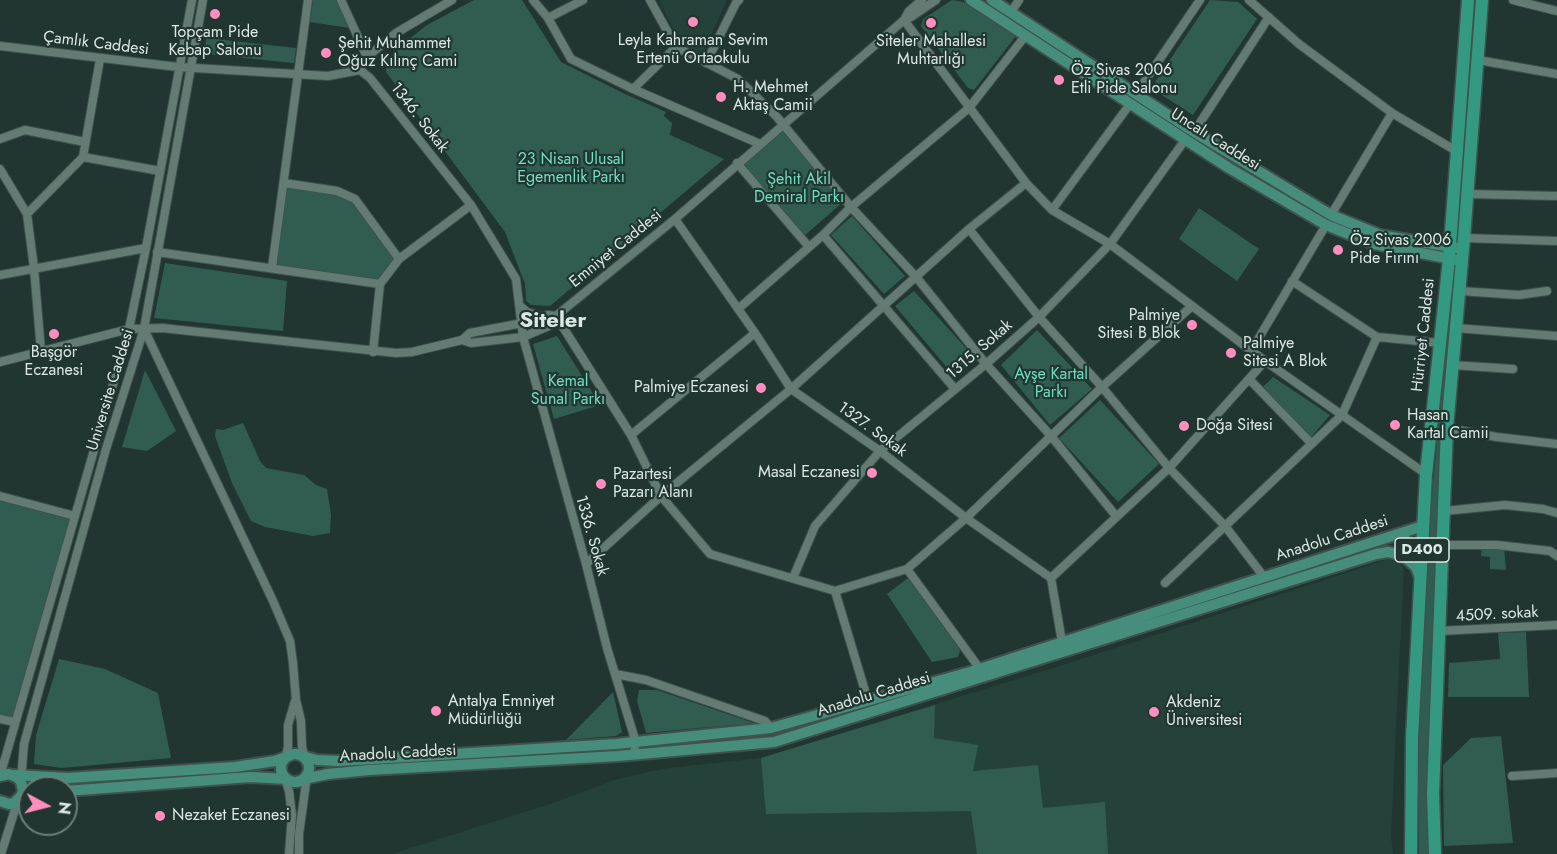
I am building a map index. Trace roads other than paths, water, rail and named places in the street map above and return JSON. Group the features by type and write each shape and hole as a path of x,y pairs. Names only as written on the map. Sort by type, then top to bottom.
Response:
{"highway":[{"name":"Hürriyet Caddesi","path":"1411,854 1412,738 1426,474 1450,253 1468,0"},
{"name":"Hürriyet Caddesi","path":"1435,854 1433,794 1448,428 1482,0"}],"main road":[{"name":"Uncalı Caddesi","path":"971,0 1130,104 1190,136"},
{"name":"Uncalı Caddesi","path":"992,0 1136,94 1229,168 1328,220 1450,253 1463,249"},
{"name":"Anadolu Caddesi","path":"304,757 338,761 634,743 771,729 980,669 1424,526"},
{"path":"1398,534 1403,536 1407,542 1406,548 1398,554"},
{"name":"Anadolu Caddesi","path":"306,778 369,770 635,754 774,742 1376,554 1389,552 1412,561 1421,582"},
{"path":"286,778 282,767 287,757"},
{"path":"78,776 235,767 287,757 304,757 309,767 306,778 296,782 286,778 250,777 78,790"},
{"path":"0,776 9,774 18,778"},
{"path":"1,803 9,804 18,800"}],"street":[{"name":"Universite Caddesi","path":"0,776 129,328 192,0"},
{"name":"Universite Caddesi","path":"19,776 24,744 106,449 144,329 203,0"},
{"path":"272,268 308,0"},
{"path":"341,0 367,57"},
{"path":"190,68 328,76 360,70 367,57 396,33 451,0"},
{"path":"533,0 548,18 571,59 633,89 760,144"},
{"path":"548,18 584,0"},
{"path":"650,0 676,47 738,79 783,125 851,207 917,278 986,364 1051,436 1116,516"},
{"name":"Emniyet Caddesi","path":"904,20 909,11 922,0"},
{"name":"Emniyet Caddesi","path":"0,362 129,328 162,328 373,352 412,352 462,340 471,343 523,337 551,325 556,316 675,219 904,20 936,0"},
{"path":"1011,12 1018,0"},
{"path":"1136,94 1200,0"},
{"path":"1249,0 1299,44 1392,112 1458,152"},
{"path":"1513,0 1556,8"},
{"path":"706,63 736,1"},
{"name":"1315. Sokak","path":"793,578 815,526 880,451 1039,317 1110,244 1190,136 1269,17"},
{"path":"904,20 1026,183 1052,210 1110,244 1251,351 1426,474"},
{"path":"738,309 823,235 851,207 969,108 1026,35"},
{"name":"Çamlık Caddesi","path":"0,46 190,68"},
{"path":"633,89 676,47"},
{"path":"27,214 83,157 100,58"},
{"path":"1478,60 1557,74"},
{"name":"1346. Sokak","path":"360,70 370,78 471,205 516,279 523,337"},
{"path":"1052,210 1130,104"},
{"path":"1251,351 1392,112"},
{"path":"0,139 26,130 85,142"},
{"path":"83,157 160,171"},
{"path":"737,163 809,247"},
{"path":"0,169 27,214 41,351"},
{"path":"284,183 337,191 355,199 399,259"},
{"path":"586,564 661,496 791,389 969,229 1026,183"},
{"path":"1467,194 1557,196"},
{"path":"373,352 380,284 399,259 471,205"},
{"name":"1327. Sokak","path":"675,219 755,333 791,389 880,451 966,518 1051,578"},
{"path":"969,229 1039,317 1102,387 1169,468 1225,526 1264,577"},
{"path":"823,235 955,389"},
{"path":"1463,249 1557,241"},
{"path":"0,275 146,248"},
{"path":"156,252 380,284"},
{"path":"1292,281 1377,337 1440,343"},
{"path":"1460,291 1519,296 1547,291"},
{"path":"519,305 527,312 542,317"},
{"path":"462,340 471,333 548,315 556,316 631,435 661,496 710,554 835,591 907,569 966,518 1102,387 1192,306"},
{"path":"1456,328 1557,336"},
{"path":"144,329 290,641 304,757"},
{"path":"631,435 755,333"},
{"name":"1336. Sokak","path":"523,337 631,727 635,754"},
{"path":"1165,583 1342,415 1377,337"},
{"path":"1062,642 1051,578 1169,468 1265,361"},
{"path":"1452,365 1513,369"},
{"path":"1249,379 1312,444"},
{"path":"1448,428 1557,444"},
{"path":"0,496 75,516"},
{"path":"1444,511 1505,505 1543,509 1557,513"},
{"path":"1442,545 1497,545 1550,551 1557,556"},
{"path":"907,569 980,669"},
{"path":"835,591 868,701"},
{"name":"4509. sokak","path":"1439,631 1557,625"},
{"path":"615,674 646,680 765,721 771,729"},
{"path":"287,757 288,725 296,700"},
{"path":"0,719 15,722"},
{"path":"1512,776 1557,773"},
{"path":"286,778 292,815 289,854"},
{"path":"299,854 299,834 306,778"},
{"path":"1,854 18,800"}],"place":[{"name":"Topçam Pide Kebap Salonu","path":"215,14"},
{"name":"Leyla Kahraman Sevim Ertenü Ortaokulu","path":"693,22"},
{"name":"Siteler Mahallesi Muhtarlığı","path":"931,23"},
{"name":"Şehit Muhammet Oğuz Kılınç Cami","path":"326,53"},
{"name":"Öz Sivas 2006 Etli Pide Salonu","path":"1059,80"},
{"name":"H. Mehmet Aktaş Camii","path":"721,97"},
{"name":"Öz Sivas 2006 Pide Fırını","path":"1338,250"},
{"name":"Palmiye Sitesi B Blok","path":"1192,325"},
{"name":"Başgör Eczanesi","path":"54,334"},
{"name":"Palmiye Sitesi A Blok","path":"1231,353"},
{"name":"Palmiye Eczanesi","path":"761,388"},
{"name":"Hasan Kartal Camii","path":"1395,425"},
{"name":"Doğa Sitesi","path":"1184,426"},
{"name":"Masal Eczanesi","path":"872,473"},
{"name":"Pazartesi Pazarı Alanı","path":"601,484"},
{"name":"Antalya Emniyet Müdürlüğü","path":"436,711"},
{"name":"Akdeniz Üniversitesi","path":"1154,712"},
{"name":"Nezaket Eczanesi","path":"160,816"}],"district":[{"name":"Siteler","path":"553,322"}],"park label":[{"name":"23 Nisan Ulusal Egemenlik Parkı","path":"571,169"},
{"name":"Şehit Akil Demiral Parkı","path":"799,189"},
{"name":"Ayşe Kartal Parkı","path":"1051,384"},
{"name":"Kemal Sunal Parkı","path":"568,391"}]}
